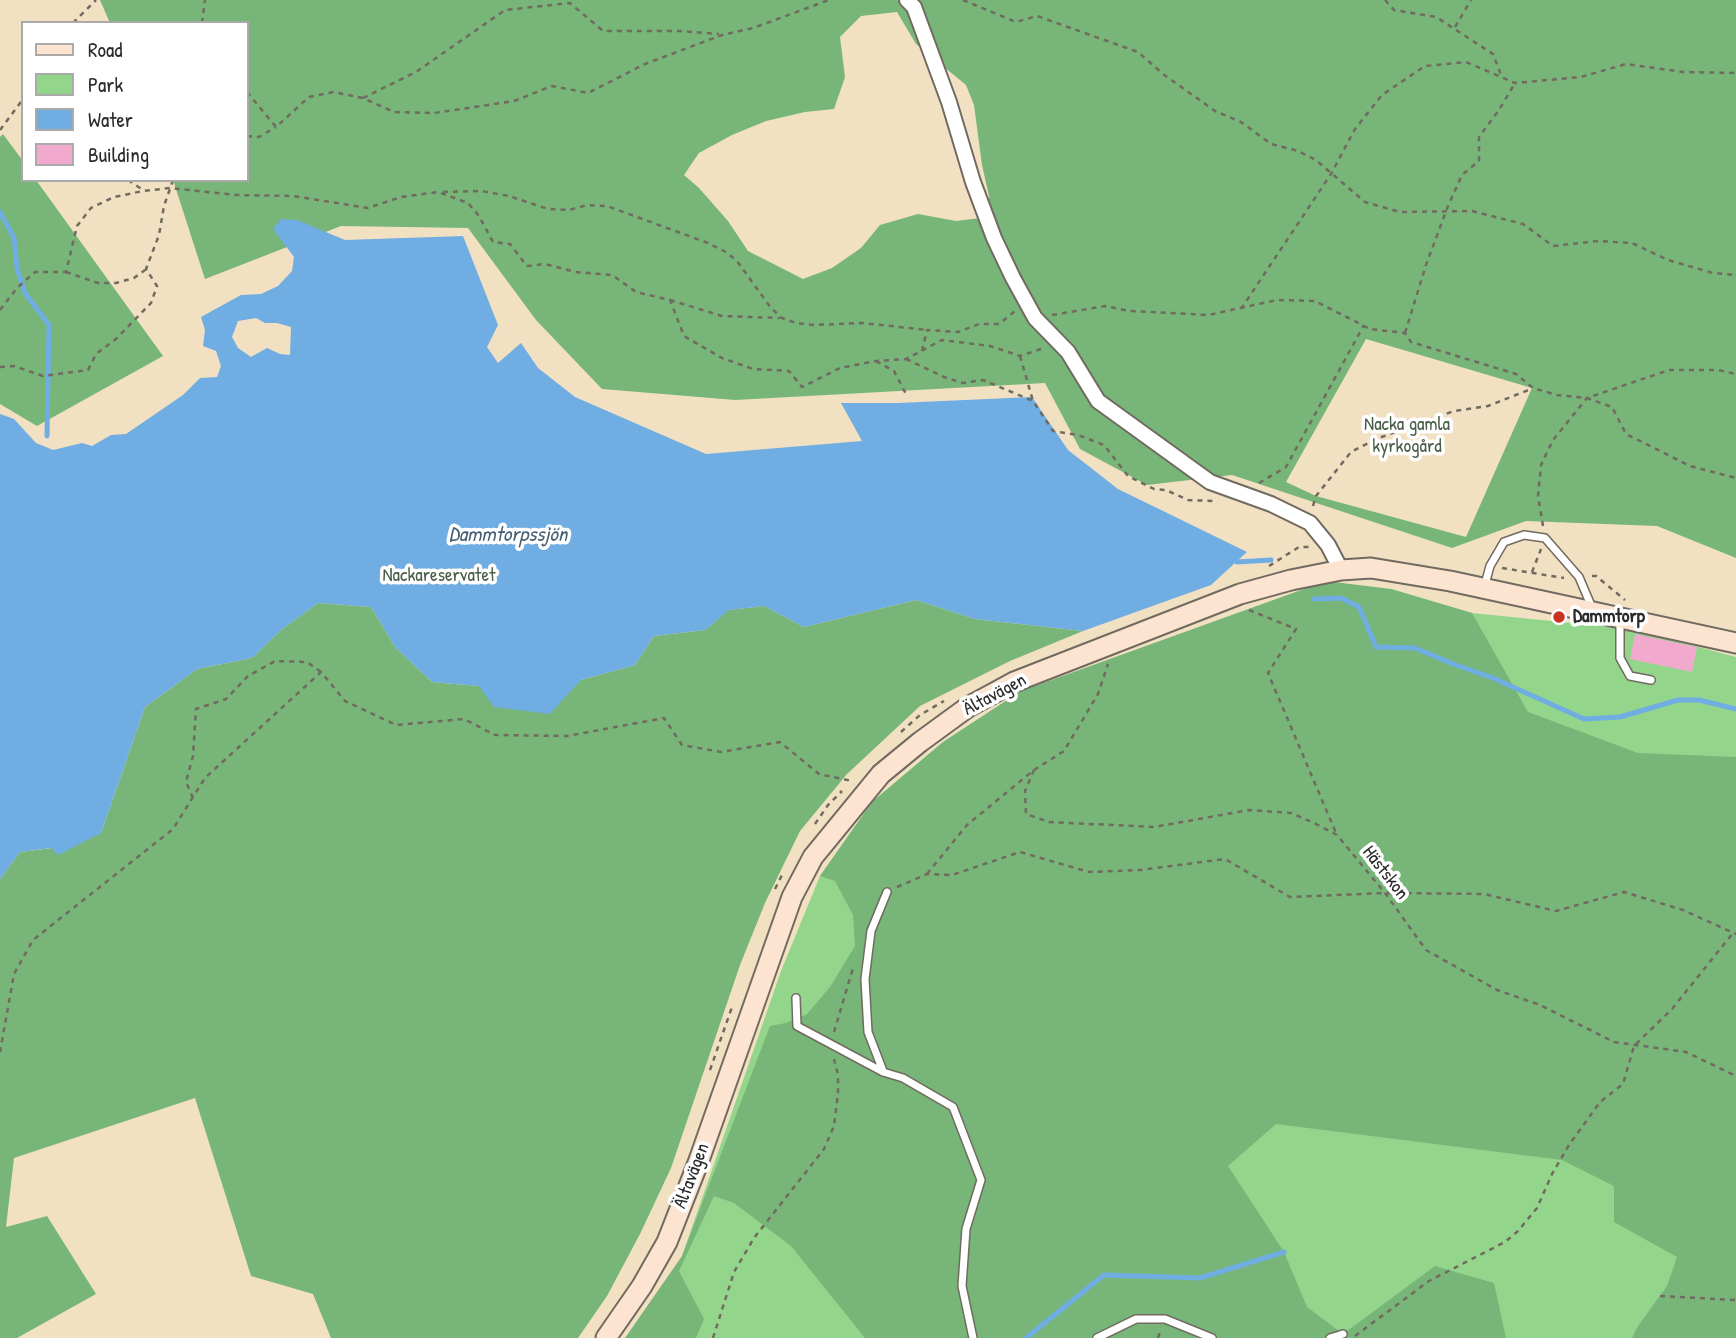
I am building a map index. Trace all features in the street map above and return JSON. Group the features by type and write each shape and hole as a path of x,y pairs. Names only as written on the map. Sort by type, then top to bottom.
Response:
{"main road":[{"name":"Ältavägen","path":"606,1338 642,1286 667,1242 698,1163 792,897 813,857 874,783 920,741 968,707 1014,682 1240,594 1341,570 1371,568 1484,588 1736,643"}],"street":[{"path":"907,0 914,7 950,102 973,182 994,238 1035,318 1068,352 1098,401 1210,482 1310,523 1328,545 1341,570"}],"lane":[{"path":"1484,588 1490,566 1504,542 1524,535 1545,538 1579,577 1593,611"},
{"path":"1621,616 1620,658 1630,676 1651,681"},
{"path":"883,1072 868,1031 865,979 871,931 887,892"},
{"path":"796,998 797,1027 883,1072 903,1078 953,1107 981,1180 966,1229 962,1286 974,1338"},
{"path":"1097,1338 1136,1319 1165,1320 1212,1338"},
{"path":"1330,1338 1343,1334"}],"path":[{"path":"75,21 96,0"},
{"path":"202,21 205,0"},
{"path":"248,136 259,137 276,127 309,97 333,92 363,98 394,112 434,113 514,101 552,86 589,93 645,64 829,0"},
{"path":"963,0 1016,22 1037,16 1138,52 1163,74 1215,111 1241,122 1271,144 1298,151 1316,160 1365,202 1399,212 1472,211 1523,224 1553,246 1598,241 1632,243 1668,260 1713,273 1736,275"},
{"path":"1385,0 1394,10 1436,17 1493,54 1501,75"},
{"path":"1454,29 1471,0"},
{"path":"363,98 416,72 505,10 570,4 603,31 679,31 722,35"},
{"path":"1241,309 1331,174 1355,129 1382,95 1425,66 1466,62 1516,82 1581,77 1626,64 1683,72 1736,74"},
{"path":"1405,333 1446,211 1462,175 1479,162 1479,137 1500,110 1516,82"},
{"path":"248,93 276,127"},
{"path":"0,130 21,104"},
{"path":"131,182 143,191"},
{"path":"0,310 26,278 35,272 66,272 98,283 116,283 134,278 146,269 159,235 172,182"},
{"path":"66,272 76,226 91,208 114,197 143,191 170,188 236,195 293,195 368,208 401,197 438,192 481,191 509,196 548,209 607,206 708,243 737,261 771,308 782,318"},
{"path":"438,192 468,203 479,216 493,242 510,244 527,266 545,264 576,272 612,275 636,292 722,316 782,318 814,325 863,323 958,332 979,324 999,324 1027,303"},
{"path":"0,367 14,366 43,376 88,370 96,354 117,338 151,303 157,286 146,269"},
{"path":"670,300 684,336 722,358 753,369 789,372 802,387 840,368 906,359 942,340 990,346 1020,356 1032,401 1053,431 1078,435 1104,445 1128,476 1154,489 1166,490 1188,500 1232,502 1241,493 1286,467 1364,326"},
{"path":"1035,318 1105,306 1129,311 1208,315 1277,300 1315,301 1364,326 1405,333 1411,342 1516,374 1533,388 1557,395 1587,398 1612,407 1626,434 1690,466 1736,478"},
{"path":"922,351 927,330"},
{"path":"906,359 944,377 963,383 983,380 1032,401"},
{"path":"876,361 894,371 907,396"},
{"path":"1532,573 1545,538 1538,496 1541,465 1553,440 1587,398 1668,370 1718,370 1736,374"},
{"path":"1310,523 1316,496 1352,452 1376,439 1454,411 1488,406 1533,388"},
{"path":"1265,568 1299,547 1328,545"},
{"path":"1240,594 1243,608 1296,629 1268,673 1337,835"},
{"path":"193,798 186,782 193,756 196,709 226,699 248,677 275,661 307,662 321,671 345,701 396,725 464,719 495,735 567,736 664,718 682,745 721,752 780,742 819,774 852,781"},
{"path":"887,892 927,874 967,824 1034,770 1064,751 1098,694 1109,662"},
{"path":"0,1052 14,974 33,940 173,829 205,778 321,671"},
{"name":"Hästskon","path":"1034,770 1025,791 1026,814 1049,822 1154,827 1250,810 1290,813 1337,835 1385,893 1426,950 1497,990 1540,1005 1614,1042 1686,1052 1736,1076"},
{"path":"927,874 952,876 1020,852 1089,872 1140,870 1225,859 1290,897 1385,893 1484,894 1556,911 1624,892 1683,910 1735,933 1672,1009 1634,1046 1623,1084 1600,1102 1569,1145 1537,1208 1518,1231 1505,1242 1429,1281 1352,1338"},
{"path":"713,1338 734,1272 754,1238 824,1149 834,1126 838,1075 830,1045"},
{"path":"1660,1296 1736,1300"}],"green space":[{"path":"100,0 1736,0 1736,558 1657,526 1526,521 1452,548 1232,475 1147,485 1080,449 1045,383 735,400 602,389 536,320 468,228 341,226 205,279 174,182 248,182 248,21 109,21","holes":["897,12 916,44 966,85 974,105 989,196 989,217 956,221 918,214 880,225 861,248 832,268 803,279 748,251 728,221 684,175 699,153 766,121 834,109 845,77 840,37 861,16","1366,339 1532,388 1466,537 1316,496 1286,482"]},
{"path":"3,134 21,158 21,182 37,182 163,356 37,426 0,404 0,137"},
{"path":"1326,581 1391,589 1472,613 1528,712 1638,753 1736,757 1736,1338 1632,1338 1667,1286 1677,1257 1614,1222 1614,1186 1562,1160 1276,1124 1228,1166 1284,1252 1307,1307 1343,1334 1435,1266 1494,1283 1506,1338 865,1338 791,1246 734,1203 714,1196 679,1271 704,1319 696,1338 625,1338 682,1256 770,1026 807,1014 830,987 855,946 853,915 835,881 820,876 872,802 943,742 1021,691"},
{"path":"1391,589 1472,613 1631,629 1736,657 1736,1338 626,1338 684,1257 682,1256 781,971 820,876 872,802 943,742 1021,691 1151,649"},
{"path":"916,600 975,619 1083,631 1010,661 920,706 847,774 800,831 765,903 740,965 671,1168 607,1296 578,1338 331,1338 313,1294 251,1276 195,1098 14,1158 6,1227 47,1216 96,1294 17,1338 0,1338 0,879 20,852 52,848 101,833 145,707 197,669 252,658 281,630 318,603 371,607 395,647 432,682 479,686 581,680 635,665 654,636 705,630 728,610 764,606 804,627"}],"water":[{"name":"Dammtorpssjön","path":"281,219 297,220 345,240 463,236 498,325 487,347 498,363 521,343 538,368 575,397 706,454 862,441 841,403 1032,397 1068,450 1118,489 1247,552 1211,585 1083,631 975,619 916,600 804,627 764,606 729,610 705,630 654,636 635,665 581,680 550,714 494,707 479,686 432,682 395,647 371,607 318,603 281,630 252,658 197,669 145,707 101,833 58,855 51,848 20,852 0,879 0,414 14,419 36,443 53,450 82,443 92,446 111,435 126,434 183,395 200,378 217,377 221,366 216,351 203,346 205,330 201,317 241,295 261,294 278,286 292,271 294,257 273,229","holes":["256,318 265,323 291,327 290,355 267,348 251,357 238,348 232,337 238,321"]}],"building":[{"path":"1635,634 1697,647 1692,672 1630,659"}],"waterway":[{"path":"0,212 14,238 17,268 25,293 49,325 47,436"},
{"path":"1237,562 1271,560"},
{"path":"1314,599 1341,598 1359,607 1376,647 1415,648 1493,678 1584,719 1620,717 1678,700 1699,700 1736,709"},
{"path":"1026,1338 1104,1275 1200,1278 1284,1252"}],"place":[{"name":"Dammtorp","path":"1559,617"}],"park label":[{"name":"Nacka gamla kyrkogård","path":"1407,436"},
{"name":"Nackareservatet","path":"439,576"}]}
